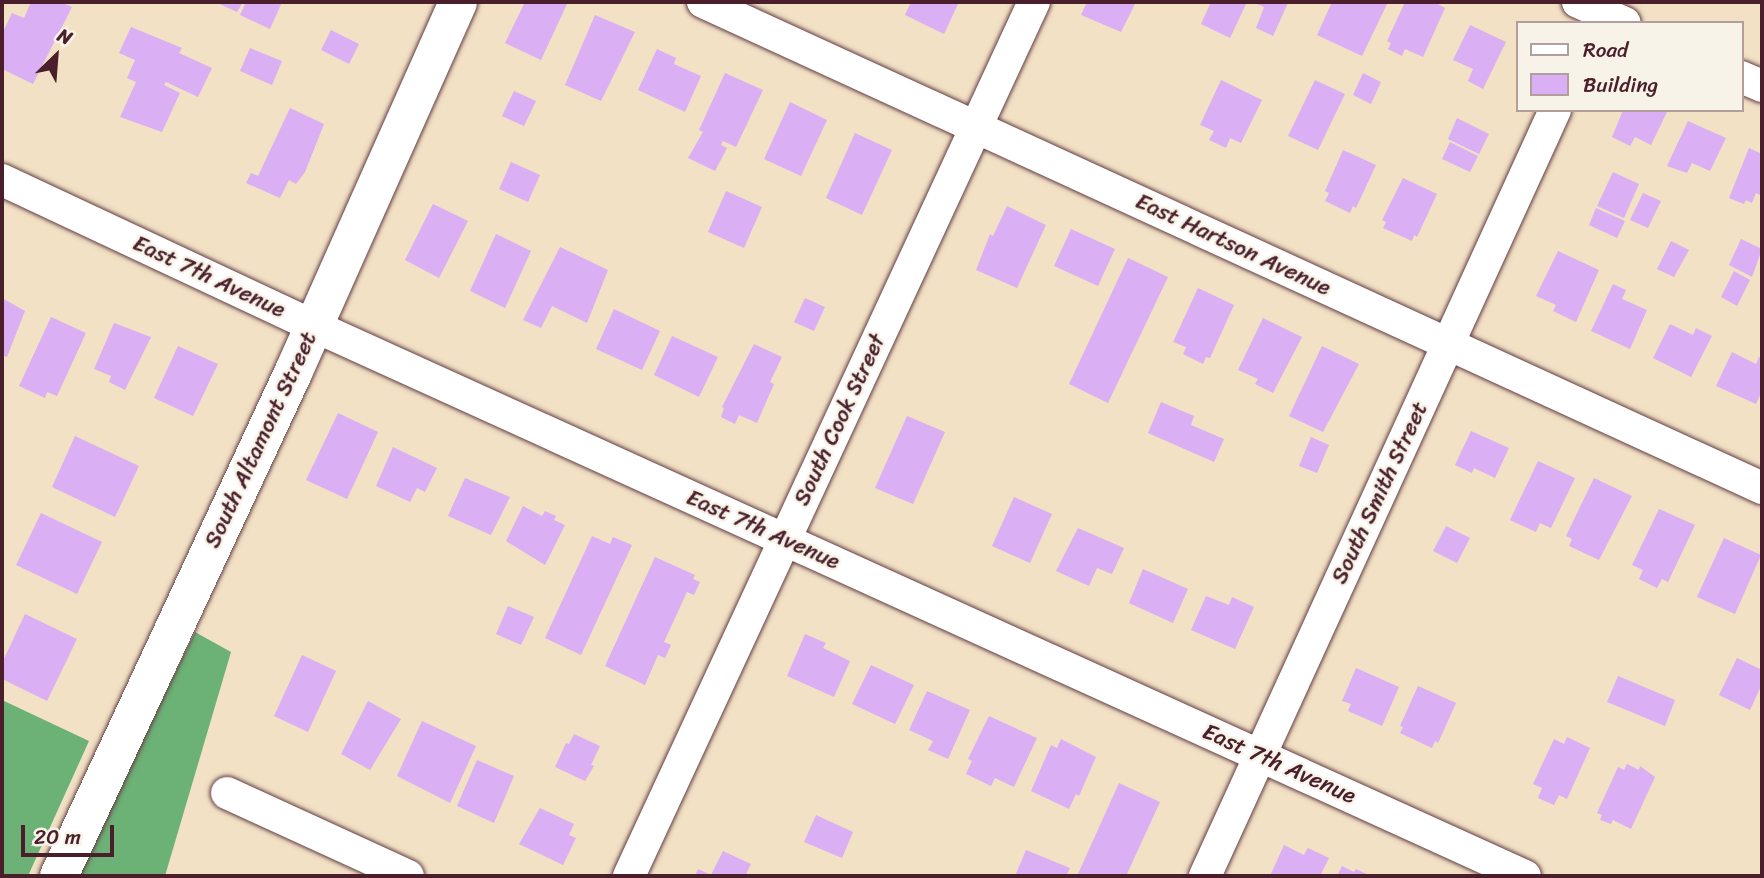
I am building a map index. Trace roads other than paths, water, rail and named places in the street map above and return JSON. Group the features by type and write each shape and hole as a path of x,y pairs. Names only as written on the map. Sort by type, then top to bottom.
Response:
{"street":[{"name":"South Altamont Street","path":"59,876 314,326 458,2"},
{"name":"East Hartson Avenue","path":"704,2 1762,488"},
{"name":"South Cook Street","path":"629,876 1034,2"},
{"path":"1743,78 1762,86"},
{"name":"South Smith Street","path":"1205,876 1554,112"},
{"name":"East 7th Avenue","path":"2,180 314,326 1525,876"},
{"path":"227,793 408,876"}]}
